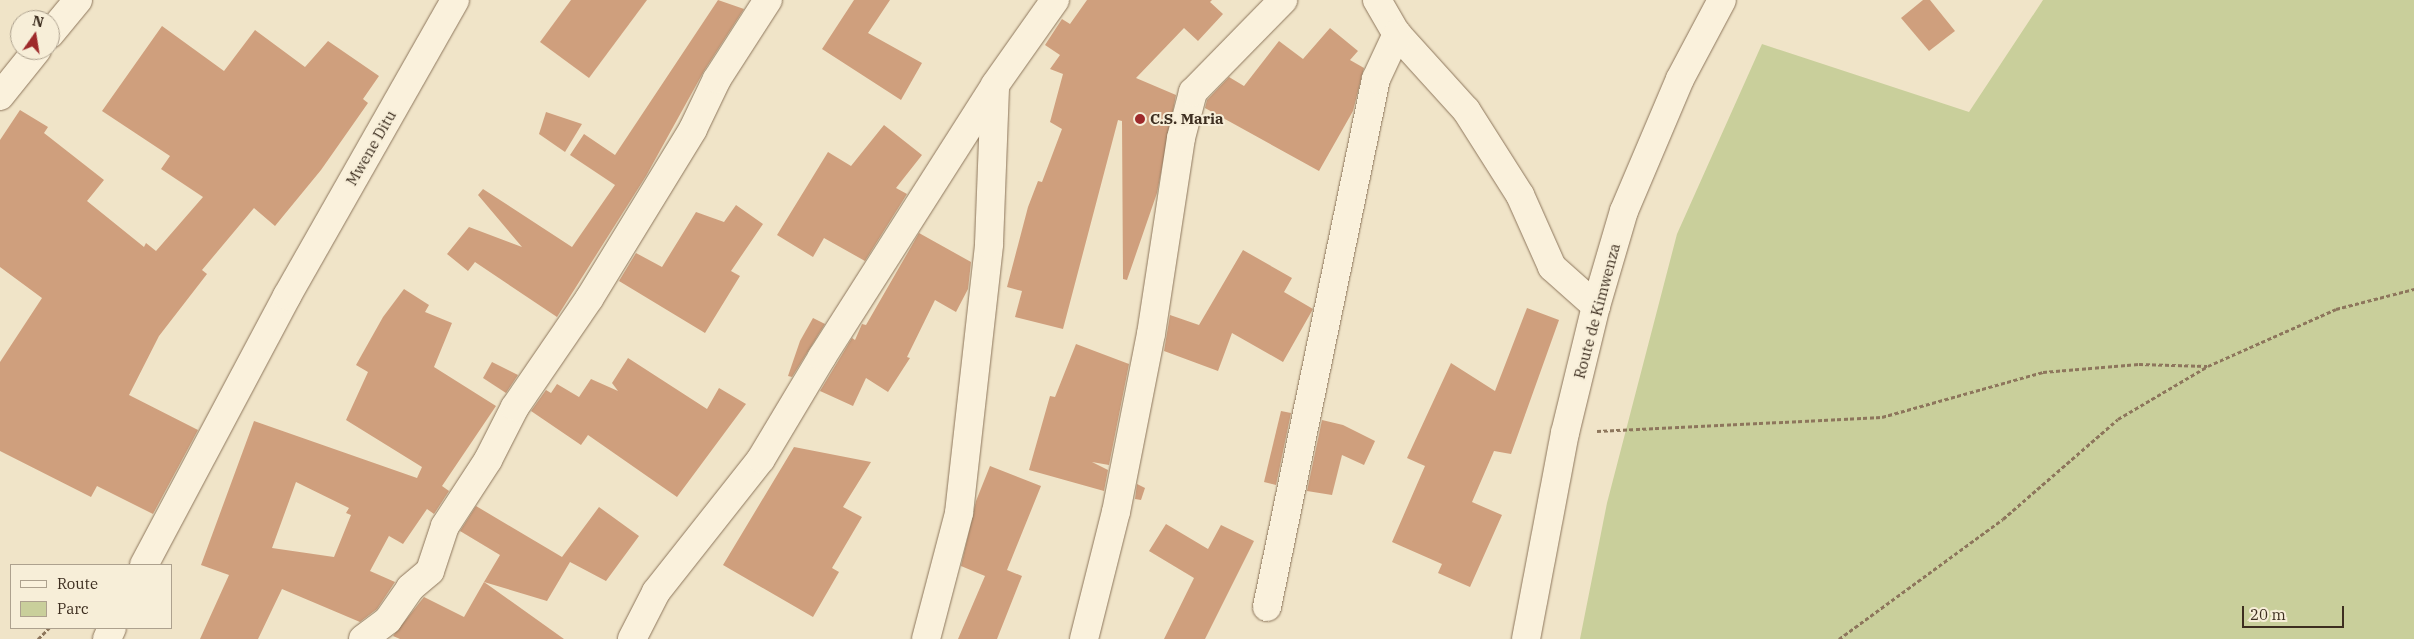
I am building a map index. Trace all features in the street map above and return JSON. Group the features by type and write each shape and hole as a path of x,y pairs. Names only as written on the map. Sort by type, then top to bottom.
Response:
{"street":[{"path":"60,22 78,0"},
{"name":"Mwene Ditu","path":"145,564 287,296 455,0"},
{"path":"363,639 388,620 410,588 430,571 445,526 488,460 515,407 590,299 693,129 717,79 768,0"},
{"path":"632,639 656,592 761,459 822,357 995,85 1055,0"},
{"path":"1084,639 1116,512 1151,334 1181,138 1193,92 1283,0"},
{"path":"1377,0 1397,34 1466,110 1520,195 1552,267 1596,306"},
{"name":"Route de Kimwenza","path":"1526,639 1565,433 1596,306 1624,211 1680,79 1722,0"},
{"path":"1267,607 1376,78 1397,34"},
{"path":"0,96 29,60"},
{"path":"926,639 959,512 989,244 995,85"}],"path":[{"path":"1839,639 2003,519 2118,419 2208,366 2336,309 2414,289"},
{"path":"1565,433 1882,417 2043,372 2139,364 2208,366"},
{"path":"38,639 48,629"}],"green space":[{"path":"2043,0 2414,0 2414,639 1580,639 1607,503 1677,234 1762,44 1969,112"}],"building":[{"path":"571,0 647,0 589,78 540,42"},
{"path":"718,0 744,9 704,71 646,176 557,317 475,262 468,271 447,254 469,227 522,247 478,195 483,189 572,247 615,185 570,155 584,134 615,155"},
{"path":"854,0 890,0 868,33 922,63 901,100 822,49"},
{"path":"1087,0 1212,0 1210,2 1223,14 1198,41 1184,28 1136,78 1176,95 1157,193 1127,280 1123,279 1122,121 1118,120 1063,329 1015,317 1022,291 1007,287 1028,207 1038,181 1042,182 1062,129 1050,122 1063,74 1050,69 1060,55 1045,45 1062,19 1070,24"},
{"path":"1923,0 1930,0 1955,31 1929,51 1901,18"},
{"path":"162,26 224,71 255,30 305,67 328,41 379,76 363,99 368,103 321,170 275,226 254,208 202,270 207,274 159,336 129,395 198,430 153,514 97,486 91,497 0,451 0,362 42,298 0,267 0,140 20,110 48,127 44,133 104,180 87,201 144,247 146,243 156,251 203,197 161,169 170,156 102,111"},
{"path":"1330,28 1358,51 1350,60 1364,68 1353,111 1319,171 1205,108 1207,100 1229,77 1244,86 1279,41 1303,59"},
{"path":"546,112 582,124 565,152 539,134"},
{"path":"884,125 922,155 896,188 907,194 865,261 824,238 813,257 777,235 828,152 851,166"},
{"path":"736,205 763,224 731,271 740,276 705,333 619,281 636,253 662,267 696,212 724,222"},
{"path":"919,233 971,262 968,289 956,312 935,300 907,357 910,358 888,392 866,378 853,406 820,391 852,338 855,340 862,324 866,325"},
{"path":"1243,250 1292,278 1284,292 1313,309 1283,362 1232,333 1218,371 1164,351 1170,315 1199,325"},
{"path":"404,289 429,305 425,312 452,323 434,367 496,406 442,486 449,491 434,514 427,509 403,544 389,536 390,534 370,571 395,582 377,609 360,622 282,589 258,639 200,639 229,575 201,565 254,421 417,478 422,467 346,420 368,372 356,365 383,317","holes":["296,482 349,508 346,513 351,515 334,557 272,548"]},
{"path":"1527,308 1559,320 1511,454 1494,451 1472,502 1502,515 1470,587 1438,573 1442,564 1392,542 1425,466 1407,458 1451,363 1495,391"},
{"path":"813,318 825,324 792,377 788,376 800,341"},
{"path":"1076,344 1129,364 1109,465 1092,462 1108,470 1104,491 1029,470 1050,396 1055,397"},
{"path":"628,358 707,409 719,388 746,404 677,497 588,435 581,445 531,411 546,390 551,393 557,384 579,397 591,379 618,391 612,383"},
{"path":"492,362 518,375 506,393 483,378"},
{"path":"1281,411 1291,413 1276,485 1264,482"},
{"path":"1322,420 1343,425 1375,441 1364,465 1342,455 1332,495 1307,491"},
{"path":"794,447 871,462 843,507 862,517 832,568 839,572 813,617 723,565"},
{"path":"990,466 1041,486 1007,570 1022,576 997,639 958,639 985,576 961,566 976,501"},
{"path":"1137,484 1145,488 1141,500 1135,499"},
{"path":"476,506 562,557 599,507 639,536 606,581 570,562 547,601 484,582 500,555 460,531"},
{"path":"1166,524 1208,549 1221,525 1254,541 1205,639 1164,639 1194,578 1149,551"},
{"path":"484,582 564,639 400,639 393,636 424,597 464,617"}],"place":[{"name":"C.S. Maria","path":"1140,119"}]}
